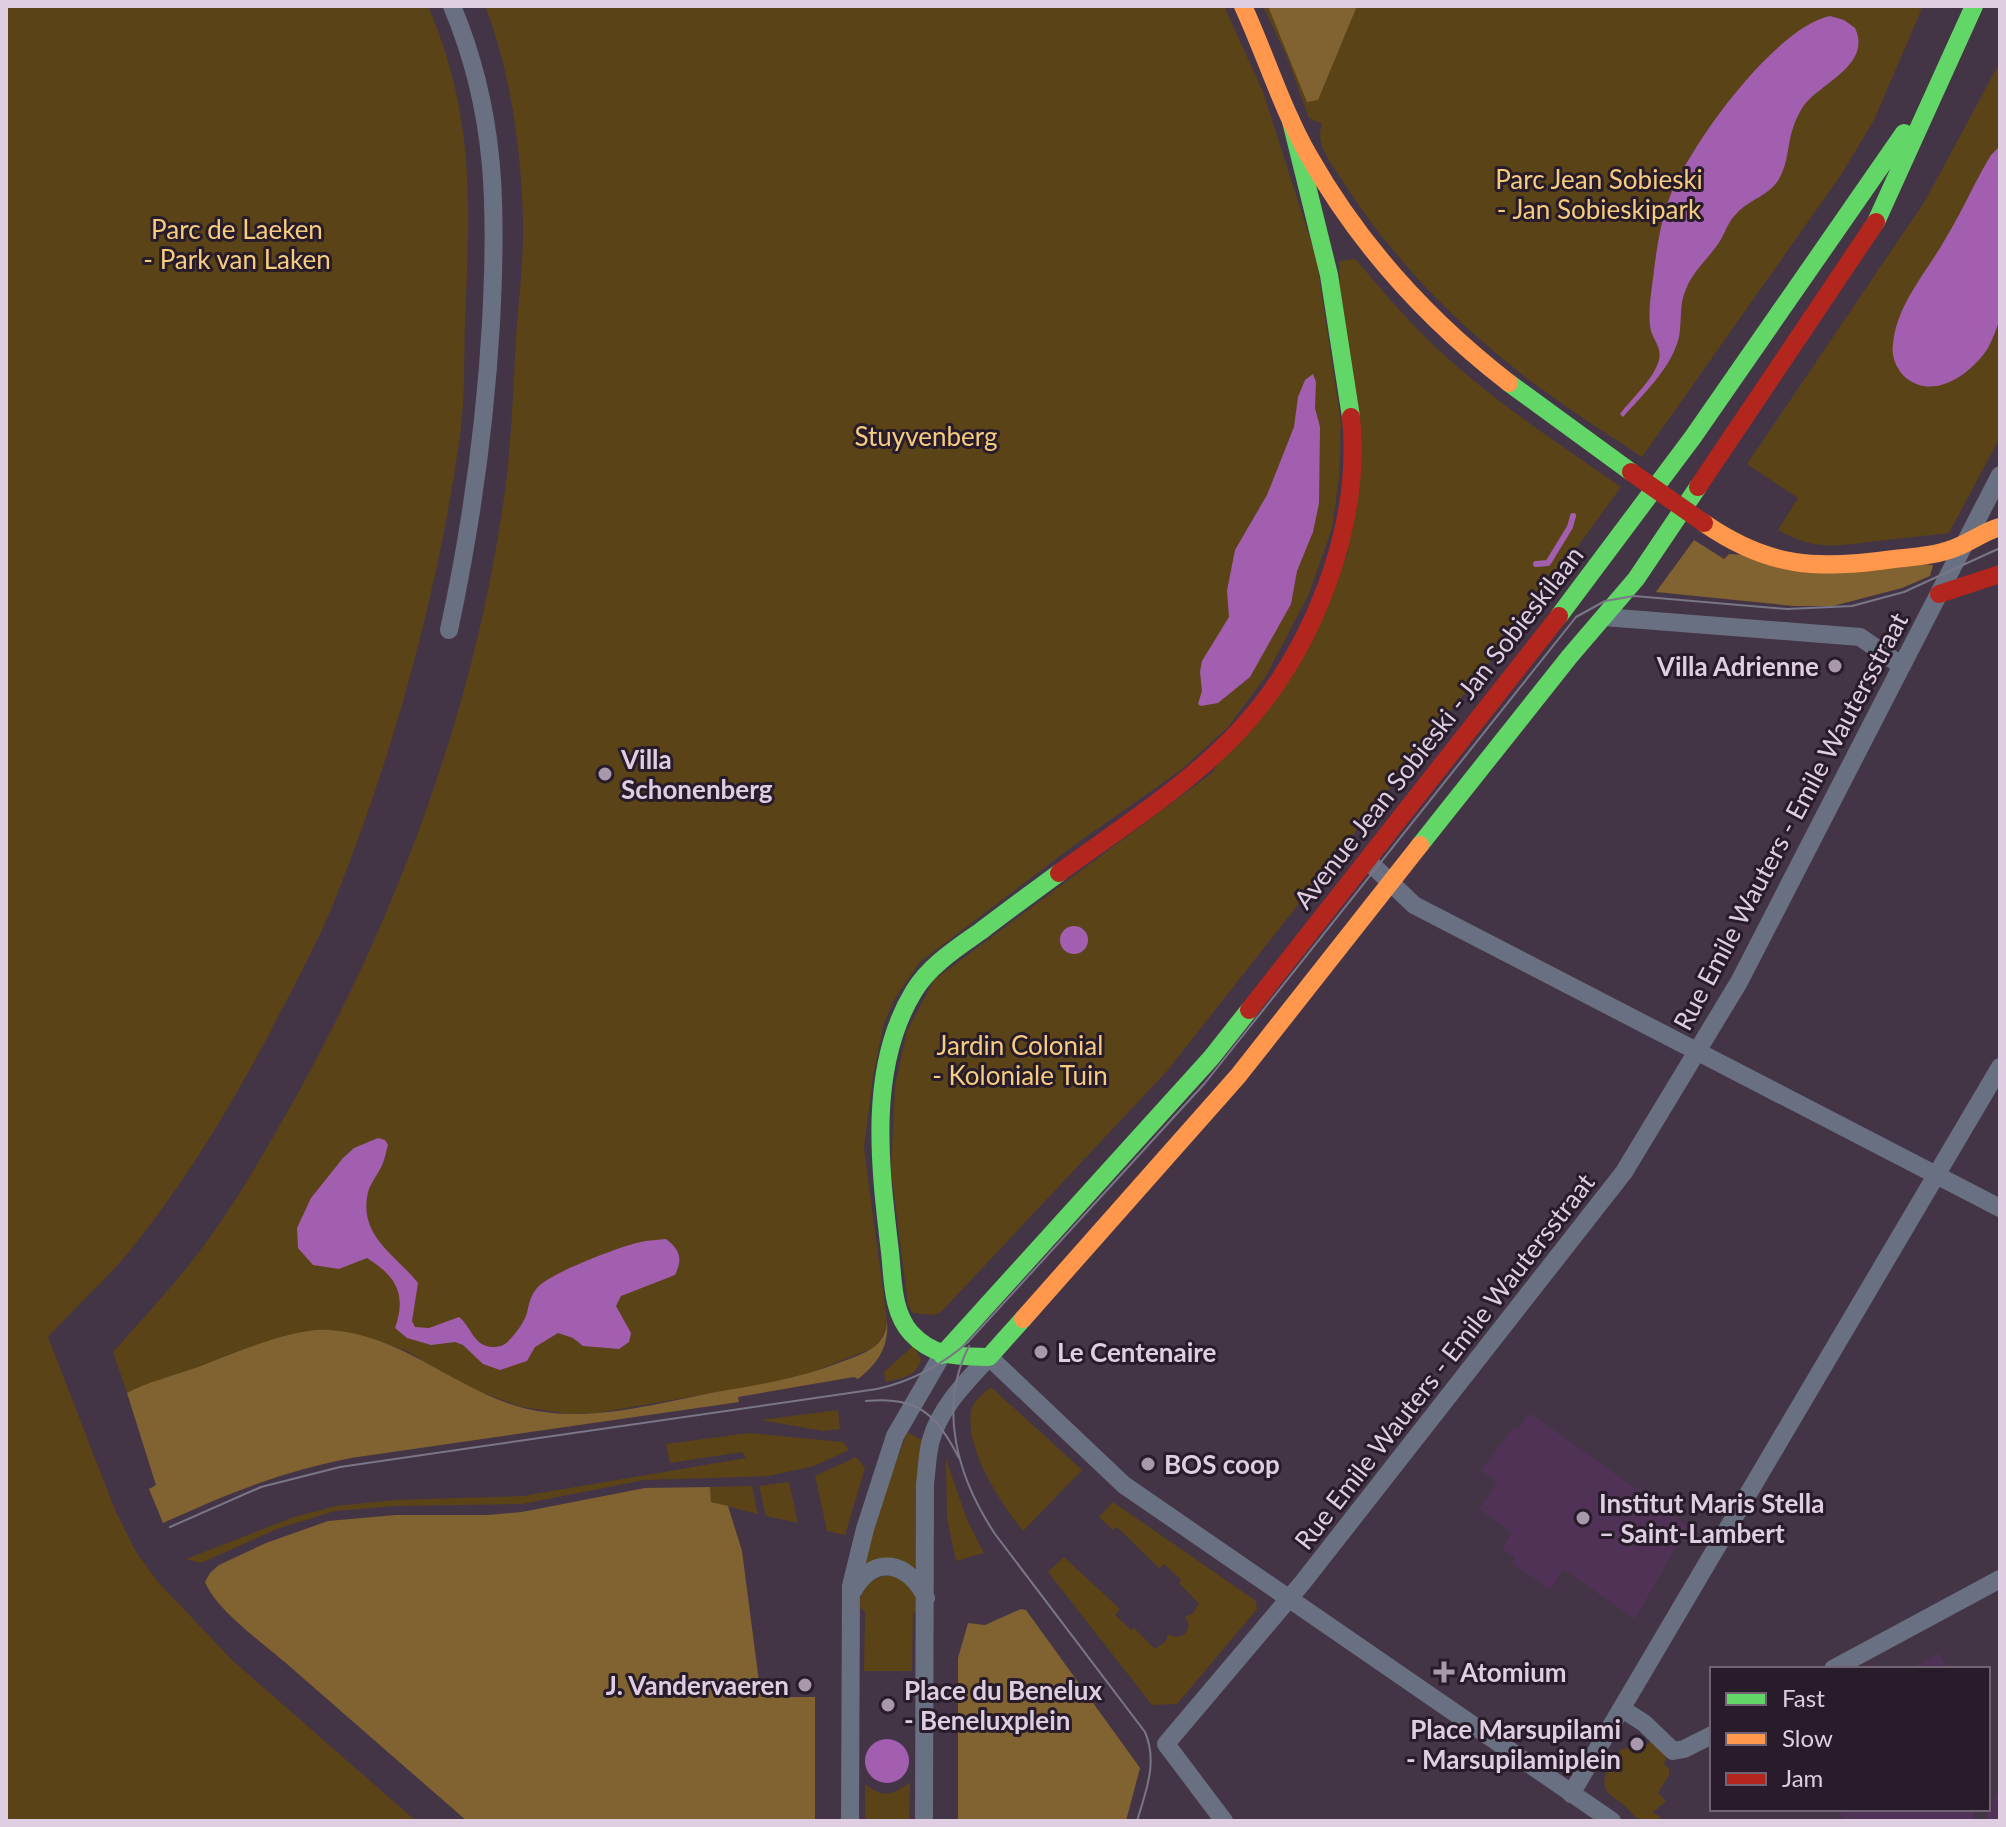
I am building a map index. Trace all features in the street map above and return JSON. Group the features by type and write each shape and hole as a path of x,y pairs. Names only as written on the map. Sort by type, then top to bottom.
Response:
{"street":[{"path":"449,630 470,527 482,438 490,347 494,205 491,151 483,104 473,64 452,6"},
{"path":"1243,6 1291,121 1316,168 1351,223 1430,317 1501,380 1730,541 1761,555 1796,563 1843,564 1947,551 2000,527"},
{"name":"Avenue Jean Sobieski - Jan Sobieskilaan","path":"850,1821 849,1599 859,1552 895,1436 915,1399 942,1355 1211,1058 1604,556 1702,424 1861,198 1911,121 1961,6"},
{"path":"924,1821 925,1484 931,1439 941,1417 952,1399 1238,1076 1570,656 1636,579 1882,213 1982,8"},
{"path":"1291,121 1328,260 1337,305 1351,419 1352,470 1338,543 1322,592 1304,632 1258,707 1240,729 1197,771 938,962 925,974 904,1006 884,1086 879,1142 900,1317 912,1334 942,1355 989,1357 1115,1478 1612,1821"},
{"name":"Rue Emile Wauters - Emile Wautersstraat","path":"1224,1821 1166,1744 1288,1599 1618,1181 1744,973 2000,475"},
{"path":"1939,594 2000,574"},
{"path":"1604,617 1860,637 1902,666"},
{"path":"1368,861 1414,905 2000,1208"},
{"path":"1571,1794 2000,1067"},
{"path":"915,1399 941,1417"},
{"path":"849,1599 870,1571 892,1567 904,1570 914,1578 927,1601"},
{"path":"1837,1667 2000,1579"},
{"path":"1622,1709 1644,1723 1673,1751 1710,1736"}],"shaded area":[{"path":"1268,6 1357,6 1318,100 1307,102"},
{"path":"1830,16 1844,20 1855,28 1857,52 1843,71 1805,104 1796,120 1785,166 1775,185 1734,216 1718,244 1693,276 1684,295 1679,337 1670,360 1623,417 1620,414 1648,381 1660,356 1650,324 1651,293 1662,225 1679,177 1714,121 1760,65 1808,25"},
{"path":"2000,146 2000,319 1988,348 1963,375 1940,385 1929,387 1917,384 1906,378 1897,367 1893,350 1895,330 1906,302 1953,226 1991,155"},
{"path":"1313,374 1316,382 1315,408 1320,427 1319,503 1313,532 1297,571 1291,604 1250,677 1218,703 1201,706 1198,704 1202,691 1202,661 1229,617 1227,591 1235,550 1267,495 1294,427 1298,397 1305,380"},
{"path":"1694,540 1724,559 1729,554 1933,565 1930,576 1902,588 1833,606 1794,606 1656,592"},
{"path":"1074,926 1084,930 1088,940 1084,950 1074,954 1064,950 1060,940 1064,930"},
{"path":"378,1138 388,1145 383,1163 368,1192 368,1221 381,1243 418,1283 412,1321 415,1327 429,1328 459,1317 485,1346 501,1346 520,1327 534,1292 547,1280 588,1260 644,1241 666,1239 674,1247 679,1255 675,1275 621,1296 616,1306 631,1333 629,1342 619,1349 583,1346 573,1338 558,1333 535,1347 527,1361 500,1370 483,1364 463,1345 455,1342 431,1345 407,1338 395,1328 400,1305 396,1287 377,1265 367,1258 339,1269 313,1265 298,1248 297,1228 311,1198 354,1148"},
{"path":"887,1321 881,1354 858,1379 854,1377 738,1397 739,1402 351,1458 255,1484 163,1523 149,1489 156,1485 127,1393 262,1343 298,1333 329,1330 358,1334 385,1343 484,1394 510,1404 559,1414 602,1413 761,1384 825,1368 874,1347 884,1336"},
{"name":"Institut Maris Stella – Saint-Lambert","path":"1530,1413 1688,1526 1635,1619 1563,1569 1550,1590 1512,1563 1515,1558 1502,1548 1512,1533 1479,1509 1497,1483 1481,1470 1513,1428 1517,1430"},
{"path":"710,1487 711,1502 728,1506 742,1551 761,1697 815,1697 815,1821 467,1821 242,1626 220,1604 205,1582 219,1565 266,1543 328,1521 396,1515 522,1512 645,1488"},
{"path":"1021,1609 1026,1610 1140,1768 1126,1821 958,1821 958,1658 968,1623 985,1625"},
{"path":"1939,1653 1947,1667 1914,1667"},
{"path":"887,1739 903,1745 909,1761 903,1777 887,1783 871,1777 865,1761 871,1745"},
{"path":"2000,1784 2000,1821 1987,1821"},
{"path":"1839,1811 1975,1811 1973,1819 1977,1821 1844,1821"}],"green space":[{"name":"Parc de Laeken - Park van Laken","path":"6,6 428,6 454,85 462,123 468,198 461,428 428,607 377,784 320,933 266,1040 219,1123 167,1202 128,1253 48,1337 115,1510 136,1552 158,1582 233,1661 416,1821 6,1821"},
{"name":"Stuyvenberg","path":"485,6 1224,6 1263,92 1316,257 1341,423 1339,478 1332,528 1309,594 1266,676 1228,727 1181,770 1073,846 920,962 895,998 884,1023 873,1076 864,1148 887,1321 882,1338 873,1348 795,1379 597,1413 570,1414 522,1407 469,1388 407,1351 378,1341 313,1331 223,1358 127,1393 113,1352 173,1284 218,1225 269,1144 325,1042 360,971 421,824 469,673 487,596 504,495 523,234 520,166 513,111 502,57"},
{"name":"Parc Jean Sobieski - Jan Sobieskipark","path":"1263,6 1923,6 1874,120 1841,175 1642,457 1553,398 1503,359 1458,320 1397,255 1326,155 1321,140 1322,124 1309,118 1287,57"},
{"path":"2000,62 2000,437 1949,533 1833,545 1794,538 1778,530 1798,498 1747,464 1925,201"},
{"name":"Jardin Colonial - Koloniale Tuin","path":"1355,259 1416,328 1471,378 1621,487 1549,586 1167,1071 941,1312 933,1315 913,1313 908,1305 891,1170 895,1085 907,1031 934,980 1212,773 1348,554 1339,261"},
{"path":"913,1346 921,1359 916,1370 908,1376 886,1382 884,1372"},
{"path":"991,1387 1082,1470 1023,1531 986,1475 974,1442 972,1407"},
{"path":"838,1410 840,1429 823,1431 761,1420"},
{"path":"907,1432 924,1441 917,1570 905,1563 866,1565 873,1527"},
{"path":"749,1433 843,1442 849,1450 814,1466 768,1476 644,1480 522,1504 395,1506 335,1511 277,1529 201,1563 186,1559 294,1517 336,1506 394,1500 523,1496 746,1458 742,1452 670,1463 666,1444"},
{"path":"856,1457 865,1468 845,1535 827,1531 815,1476"},
{"path":"946,1459 967,1520 984,1553 956,1561 947,1518"},
{"path":"789,1482 798,1523 766,1516 759,1486"},
{"path":"752,1486 758,1514 711,1502 710,1487"},
{"path":"1113,1502 1256,1601 1257,1609 1177,1704 1152,1705 1048,1572 1064,1557 1120,1609 1115,1615 1131,1630 1134,1628 1155,1649 1166,1641 1168,1634 1179,1637 1184,1634 1189,1624 1185,1617 1192,1614 1199,1604 1164,1564 1159,1568 1117,1527 1113,1530 1099,1517"},
{"path":"887,1575 905,1579 921,1606 913,1614 912,1671 864,1671 865,1612 858,1605 868,1585"},
{"path":"1636,1738 1643,1747 1651,1741 1667,1755 1664,1764 1669,1769 1669,1775 1658,1793 1666,1801 1652,1813 1660,1816 1660,1821 1636,1818 1605,1788 1605,1776 1610,1765 1620,1750 1633,1746"},
{"path":"910,1782 909,1821 865,1821 865,1784 877,1792 888,1794"}],"waterway":[{"path":"1536,564 1548,563 1570,527 1573,516"}],"tram line":[{"path":"170,1527 261,1487 340,1467 877,1389 926,1372 968,1342 1205,1083 1576,617 1605,601 1634,596 1787,609 1852,606 1904,592 2000,548"},
{"path":"969,1346 954,1394 953,1418 962,1467 995,1534 1145,1732 1151,1765 1137,1821"},
{"path":"866,1401 899,1402 923,1411 942,1430 959,1458"}],"traffic: fast":[{"path":"1876,222 1974,6"},
{"path":"1291,121 1329,275 1351,417"},
{"path":"1559,616 1693,437 1904,133"},
{"path":"1509,383 1631,472"},
{"path":"1420,845 1570,656 1636,579 1698,487"},
{"path":"1023,1319 989,1357 957,1356 938,1351 920,1341 905,1325 894,1295 883,1186 883,1085 899,1021 920,982 944,958 1059,873"},
{"path":"942,1355 1211,1058 1249,1010"}],"traffic: slow":[{"path":"1243,6 1299,138 1351,221 1424,308 1509,383"},
{"path":"1704,523 1728,538 1772,557 1817,564 1936,554 2000,527"},
{"path":"1023,1319 1238,1076 1420,845"}],"traffic: jam":[{"path":"1698,487 1876,222"},
{"path":"1059,873 1216,754 1263,702 1288,666 1309,628 1339,545 1348,502 1352,459 1351,417"},
{"path":"1631,472 1704,523"},
{"path":"1939,594 2000,574"},
{"path":"1249,1010 1559,616"}],"place":[{"name":"Villa Adrienne","path":"1835,666"},
{"name":"Villa Schonenberg","path":"605,774"},
{"name":"Le Centenaire","path":"1041,1352"},
{"name":"BOS coop","path":"1148,1464"},
{"name":"Institut Maris Stella – Saint-Lambert","path":"1583,1518"},
{"name":"Atomium","path":"1444,1672"},
{"name":"J. Vandervaeren","path":"805,1685"},
{"name":"Place du Benelux - Beneluxplein","path":"888,1705"},
{"name":"Place Marsupilami - Marsupilamiplein","path":"1637,1744"}]}
